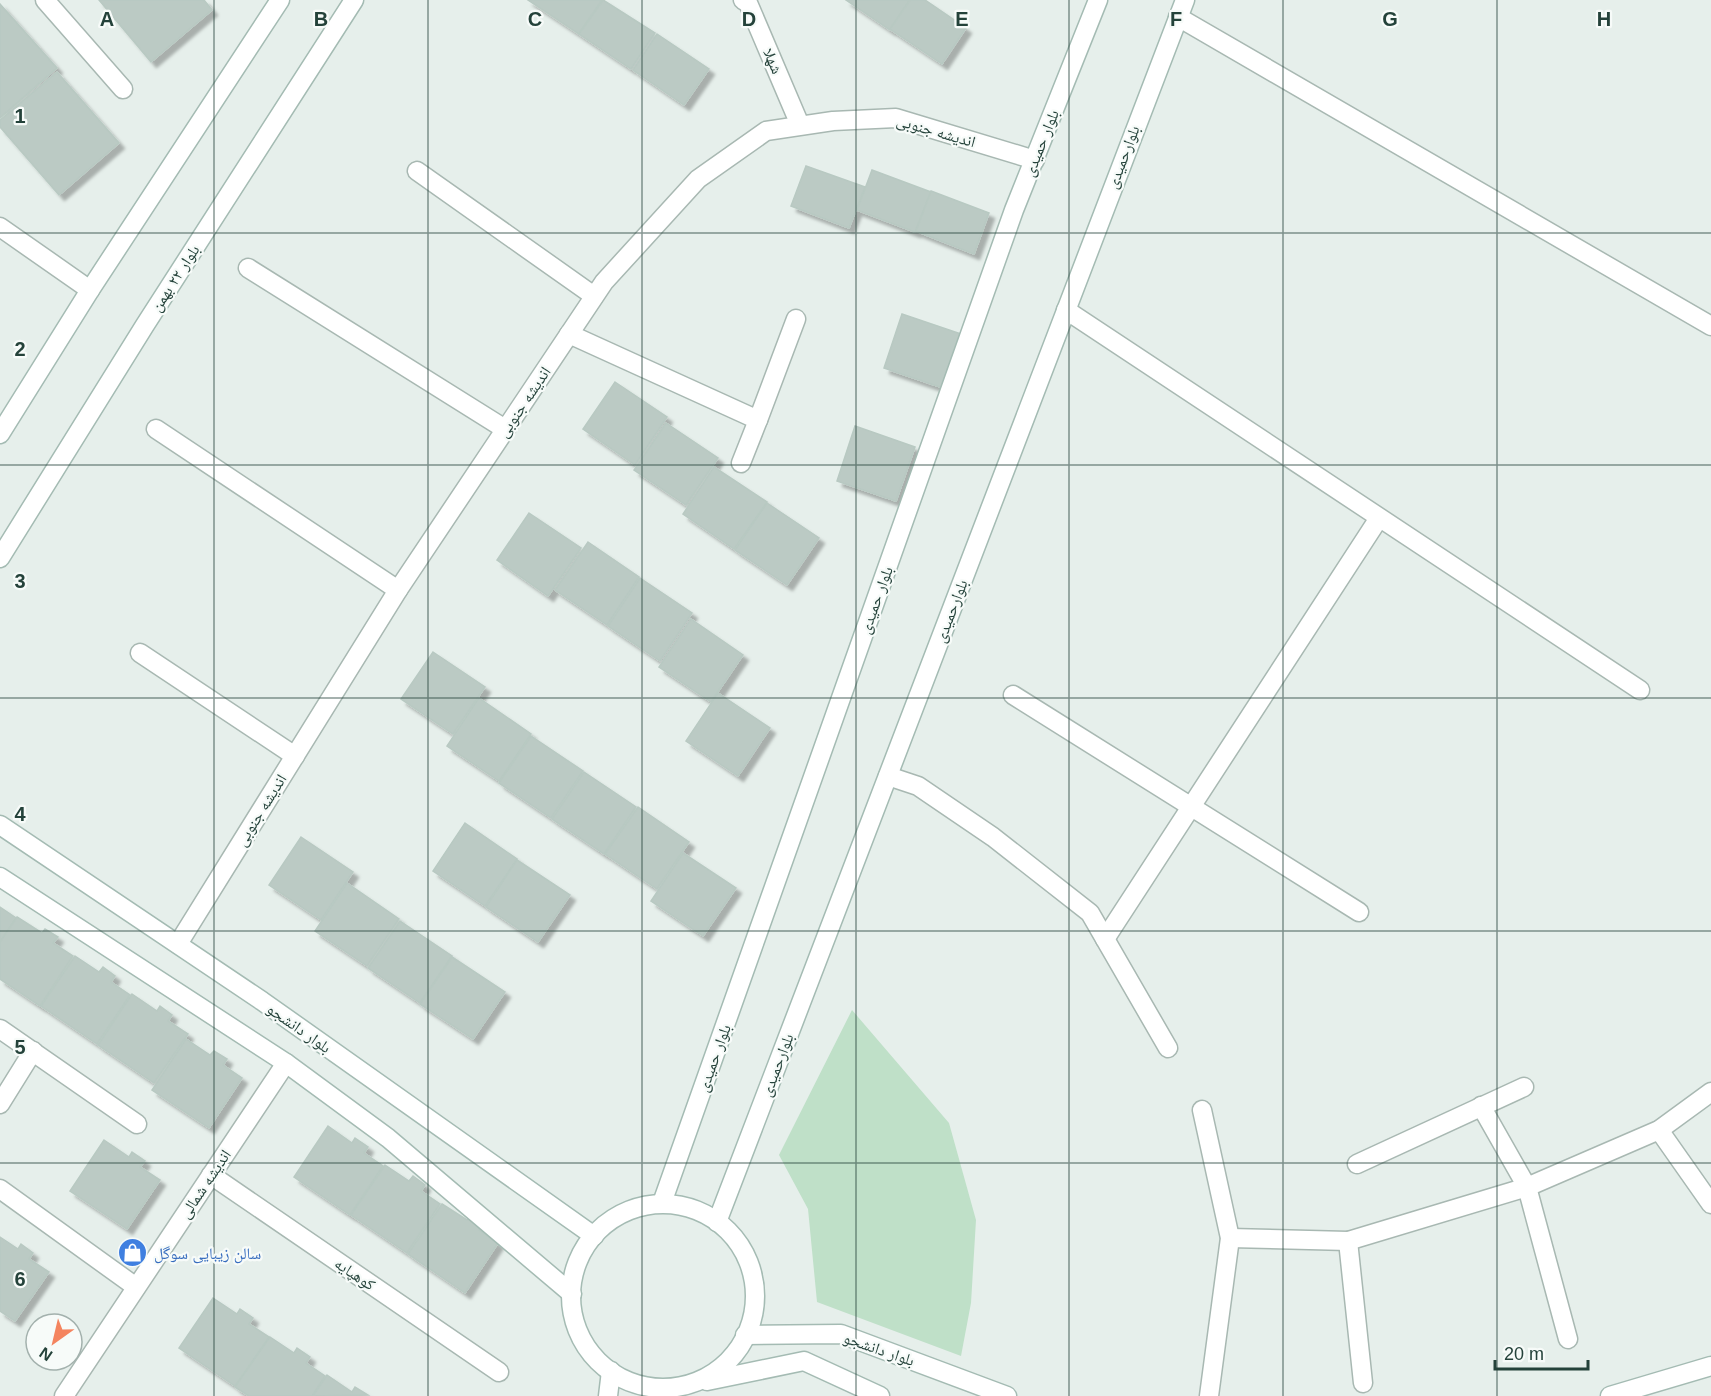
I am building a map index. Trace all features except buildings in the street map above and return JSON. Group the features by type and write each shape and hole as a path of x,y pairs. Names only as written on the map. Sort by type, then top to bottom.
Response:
{"street":[{"path":"45,0 123,89"},
{"path":"0,434 90,290 280,0"},
{"name":"بلوار ۲۲ بهمن","path":"0,558 145,325 354,0"},
{"name":"بلوار حمیدی","path":"662,1203 1006,233 1098,0"},
{"name":"شهلا","path":"747,1 801,125"},
{"path":"1181,9 1711,326"},
{"name":"بلوارحمیدی","path":"717,1222 1181,9"},
{"name":"اندیشه جنوبی","path":"178,944 398,590 594,296 604,282 698,179 766,131 833,121 896,118 1035,160"},
{"path":"417,171 594,296"},
{"path":"0,227 90,290"},
{"path":"248,267 505,429"},
{"path":"1066,310 1640,690"},
{"path":"741,463 796,319"},
{"path":"569,334 758,420"},
{"path":"156,429 398,590"},
{"path":"1105,939 1379,518"},
{"path":"140,653 295,756"},
{"path":"1013,695 1359,912"},
{"path":"888,776 918,786 993,837 1090,913 1168,1048"},
{"name":"بلوار دانشجو","path":"0,825 178,944 594,1236"},
{"path":"0,877 286,1063 388,1138 572,1294"},
{"path":"0,1029 137,1125"},
{"path":"0,1104 33,1051"},
{"name":"اندیشه شمالی","path":"64,1396 286,1063"},
{"path":"1357,1164 1524,1087"},
{"path":"1230,1238 1348,1241 1527,1187 1659,1130 1711,1092"},
{"path":"1481,1106 1527,1187 1568,1338"},
{"path":"1202,1110 1230,1238 1209,1396"},
{"path":"1659,1130 1711,1204"},
{"name":"کوهپایه","path":"211,1175 499,1372"},
{"path":"0,1189 136,1287"},
{"path":"687,1385 716,1372 738,1350 752,1322 755,1290 748,1260 731,1234 706,1214 685,1206 662,1203 631,1208 604,1224 584,1247 572,1276 571,1308 580,1337 599,1363 626,1380 636,1390 687,1385 804,1361 880,1396"},
{"path":"1348,1241 1363,1383"},
{"name":"بلوار دانشجو","path":"745,1335 841,1335 1007,1396"},
{"path":"1610,1396 1711,1366"},
{"path":"608,1396 611,1371"}],"green space":[{"path":"852,1010 949,1123 976,1220 971,1303 961,1356 817,1302 808,1209 779,1155"}],"place":[{"name":"سالن زیبایی سوگل","path":"133,1253"}]}
